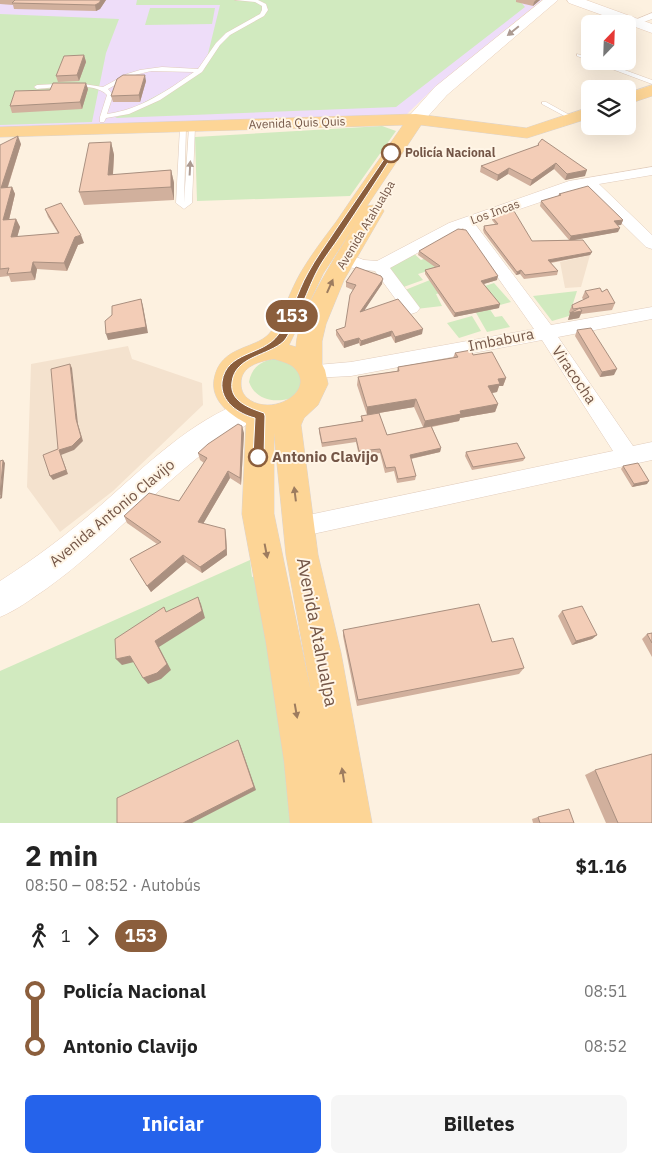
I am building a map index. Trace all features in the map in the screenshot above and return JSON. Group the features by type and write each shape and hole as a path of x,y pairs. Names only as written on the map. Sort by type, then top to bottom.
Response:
{"main road":[{"name":"Avenida Atahualpa","path":"311,823 304,761 284,643 258,514 280,395 309,341 314,324 333,280 432,116 441,91 551,0"},
{"path":"469,87 567,0"},
{"path":"574,0 616,15"},
{"path":"636,22 652,29"},
{"path":"636,95 652,90"},
{"name":"Avenida Quis Quis","path":"0,132 102,123 187,127 432,116 517,133 527,133 581,115"},
{"path":"261,351 275,350 288,352 300,358 280,395 227,383 230,372 237,363 281,338 312,273 432,116"},
{"name":"Avenida Atahualpa","path":"280,395 287,425 302,556 323,652 351,823"},
{"name":"Avenida Antonio Clavijo","path":"0,600 71,551 198,440 224,423 280,395"}],"street":[{"path":"636,22 652,16"},
{"name":"Los Incas","path":"380,266 454,226 587,181 651,172"},
{"path":"587,181 652,244"},
{"name":"Viracocha","path":"466,222 545,331 628,456"},
{"path":"346,258 362,265 380,266 411,308"},
{"name":"Imbabura","path":"280,395 351,369 545,331 652,313"},
{"path":"299,527 652,451"}],"lane":[{"path":"102,123 139,109 158,99 200,71 222,39 234,29 262,15 265,10 264,5 256,1 237,0"},
{"path":"105,88 121,78 150,69 200,71"},
{"path":"619,70 652,82"},
{"path":"37,87 91,85 105,88 110,95 102,123"},
{"path":"544,103 572,118"},
{"path":"187,127 188,203 184,207 180,203 187,127"}],"shaded area":[{"path":"0,0 542,0 433,89 407,114 0,130"},
{"path":"590,255 581,287 565,288 560,262"},
{"path":"128,346 132,359 202,383 203,405 113,491 60,532 27,487 31,364"}],"green space":[{"path":"137,0 519,0 525,7 396,107 115,118 204,70 220,5 136,5"},
{"path":"150,8 215,8 212,24 145,25"},
{"path":"0,14 119,19 106,53 92,122 0,125"},
{"path":"382,126 396,131 350,196 197,201 195,137"},
{"path":"411,251 421,260 433,255 441,267 418,274 423,280 398,289 381,269"},
{"path":"445,274 460,289 436,294 442,306 416,309 400,292"},
{"path":"494,283 511,302 489,308 495,317 502,316 510,327 487,332 471,304 482,287"},
{"path":"577,291 569,316 552,321 533,296"},
{"path":"472,316 481,331 459,338 447,323"},
{"path":"277,358 286,359 307,379 292,398 286,400 273,400 261,397 249,382 250,376 258,365"},
{"path":"250,560 252,577 256,576 298,823 0,823 0,671"}],"building":[{"path":"15,0 101,0 95,5 12,3"},
{"path":"84,55 77,75 56,76 64,56"},
{"path":"123,75 145,75 139,95 111,96 117,79"},
{"path":"53,83 86,83 80,102 10,106 15,91 50,90"},
{"path":"18,136 1,188 12,187 3,220 16,219 11,237 59,233 45,209 61,203 81,235 75,237 64,263 33,262 31,272 7,274 9,268 0,269 0,145"},
{"path":"542,139 587,170 567,174 556,163 532,180 509,168 498,175 481,166 539,145"},
{"path":"111,142 108,175 171,170 171,187 79,192 89,143"},
{"path":"588,186 623,220 614,221 620,228 571,236 541,201"},
{"path":"514,211 532,241 583,240 592,252 548,260 558,271 525,275 521,270 517,272 485,230 484,226 498,224 492,217"},
{"path":"458,229 466,230 498,276 481,281 500,304 455,313 425,270 440,266 419,251"},
{"path":"356,267 381,276 383,279 360,312 398,299 423,329 395,337 392,331 361,341 359,338 344,342 336,330 345,327 350,295 356,285 346,282"},
{"path":"600,288 602,292 607,289 615,303 573,309 572,305 589,297 585,291"},
{"path":"141,299 146,327 106,334 105,321 112,315 112,306"},
{"path":"580,308 582,311 570,313"},
{"path":"591,328 617,369 602,372 577,330"},
{"path":"471,350 473,355 492,352 506,378 498,379 500,384 488,386 498,404 460,411 461,414 425,421 416,399 367,407 358,377 399,371 398,367 458,357 455,353"},
{"path":"70,364 76,419 81,437 72,446 59,450 66,470 50,476 43,455 58,449 51,369"},
{"path":"379,413 387,435 431,426 441,448 410,455 416,476 398,479 395,467 386,468 380,449 359,451 356,438 322,443 319,428 363,421 361,416"},
{"path":"238,424 242,426 240,478 228,471 198,522 225,529 226,549 200,567 183,555 147,586 130,559 161,542 124,516 149,493 179,501 207,458 198,453"},
{"path":"517,443 525,458 473,467 466,452"},
{"path":"3,460 0,495 0,461"},
{"path":"638,463 649,481 634,484 623,466"},
{"path":"198,597 202,611 155,641 167,664 157,673 143,678 130,656 116,659 115,639 164,607 166,612"},
{"path":"479,604 492,642 513,638 524,668 358,700 343,630"},
{"path":"582,606 597,635 576,641 562,611"},
{"path":"652,633 652,643 647,634"},
{"path":"238,740 254,787 183,823 117,823 117,798"},
{"path":"652,754 652,823 618,823 595,770"},
{"path":"569,809 574,823 540,823 538,817"}],"bus line":[{"name":"153","path":"258,457 261,434 260,416 246,412 234,404 228,394 227,383 230,372 237,363 281,338 312,273 391,153"}],"place":[{"name":"Policía Nacional","path":"391,153"},
{"name":"Antonio Clavijo","path":"258,457"}]}
